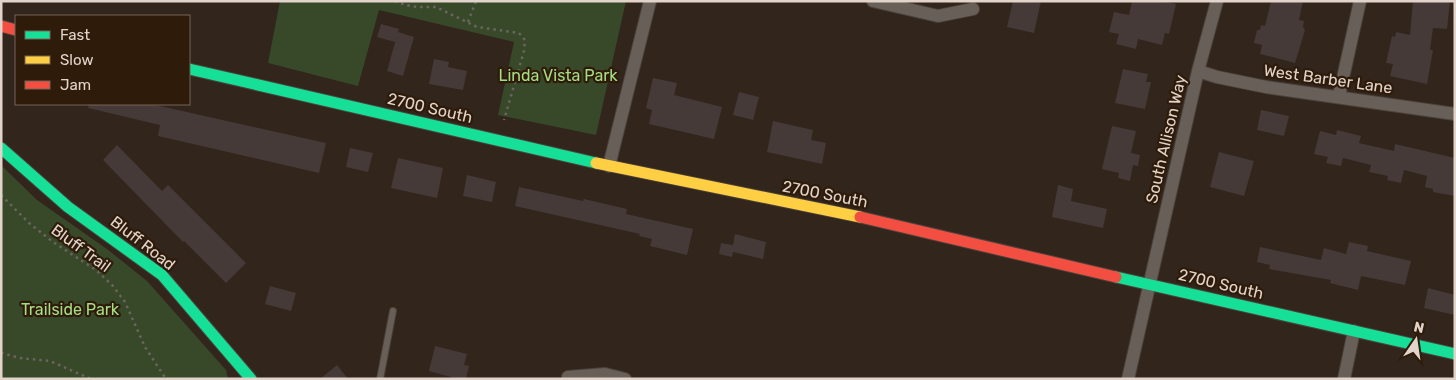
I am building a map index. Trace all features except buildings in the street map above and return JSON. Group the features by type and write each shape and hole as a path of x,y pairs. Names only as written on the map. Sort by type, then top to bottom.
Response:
{"main road":[{"path":"1,26 15,30"},
{"name":"2700 South","path":"190,70 609,166 884,222 998,250 1455,354"},
{"name":"Bluff Road","path":"1,148 68,207 162,275 251,379"}],"street":[{"path":"609,166 650,1"},
{"path":"873,1 938,16 973,9"},
{"name":"South Allison Way","path":"1128,379 1198,71 1217,1"},
{"path":"1339,96 1360,1"},
{"name":"West Barber Lane","path":"1198,71 1266,87 1455,114"},
{"path":"1344,379 1354,331"},
{"path":"568,377 605,374 625,379"}],"lane":[{"path":"380,379 393,311"}],"path":[{"path":"395,1 417,7 436,7 477,27 519,33 525,40 524,51 504,120"},
{"path":"468,22 476,1"},
{"name":"Bluff Trail","path":"1,195 29,223 53,242 96,270 113,286 125,302 145,347 166,379"},
{"path":"1,353 20,358 50,361 91,379"}],"green space":[{"name":"Linda Vista Park","path":"280,1 626,1 596,135 498,115 514,42 379,10 358,86 268,63"},
{"name":"Trailside Park","path":"1,165 37,200 107,249 147,281 226,370 228,379 1,379"}],"traffic: fast":[{"path":"190,69 596,163"},
{"path":"1,148 68,207 162,275 251,379"},
{"path":"1116,277 1455,354"}],"traffic: slow":[{"path":"596,163 860,217"}],"traffic: jam":[{"path":"1,26 15,30"},
{"path":"860,217 1116,277"}]}
